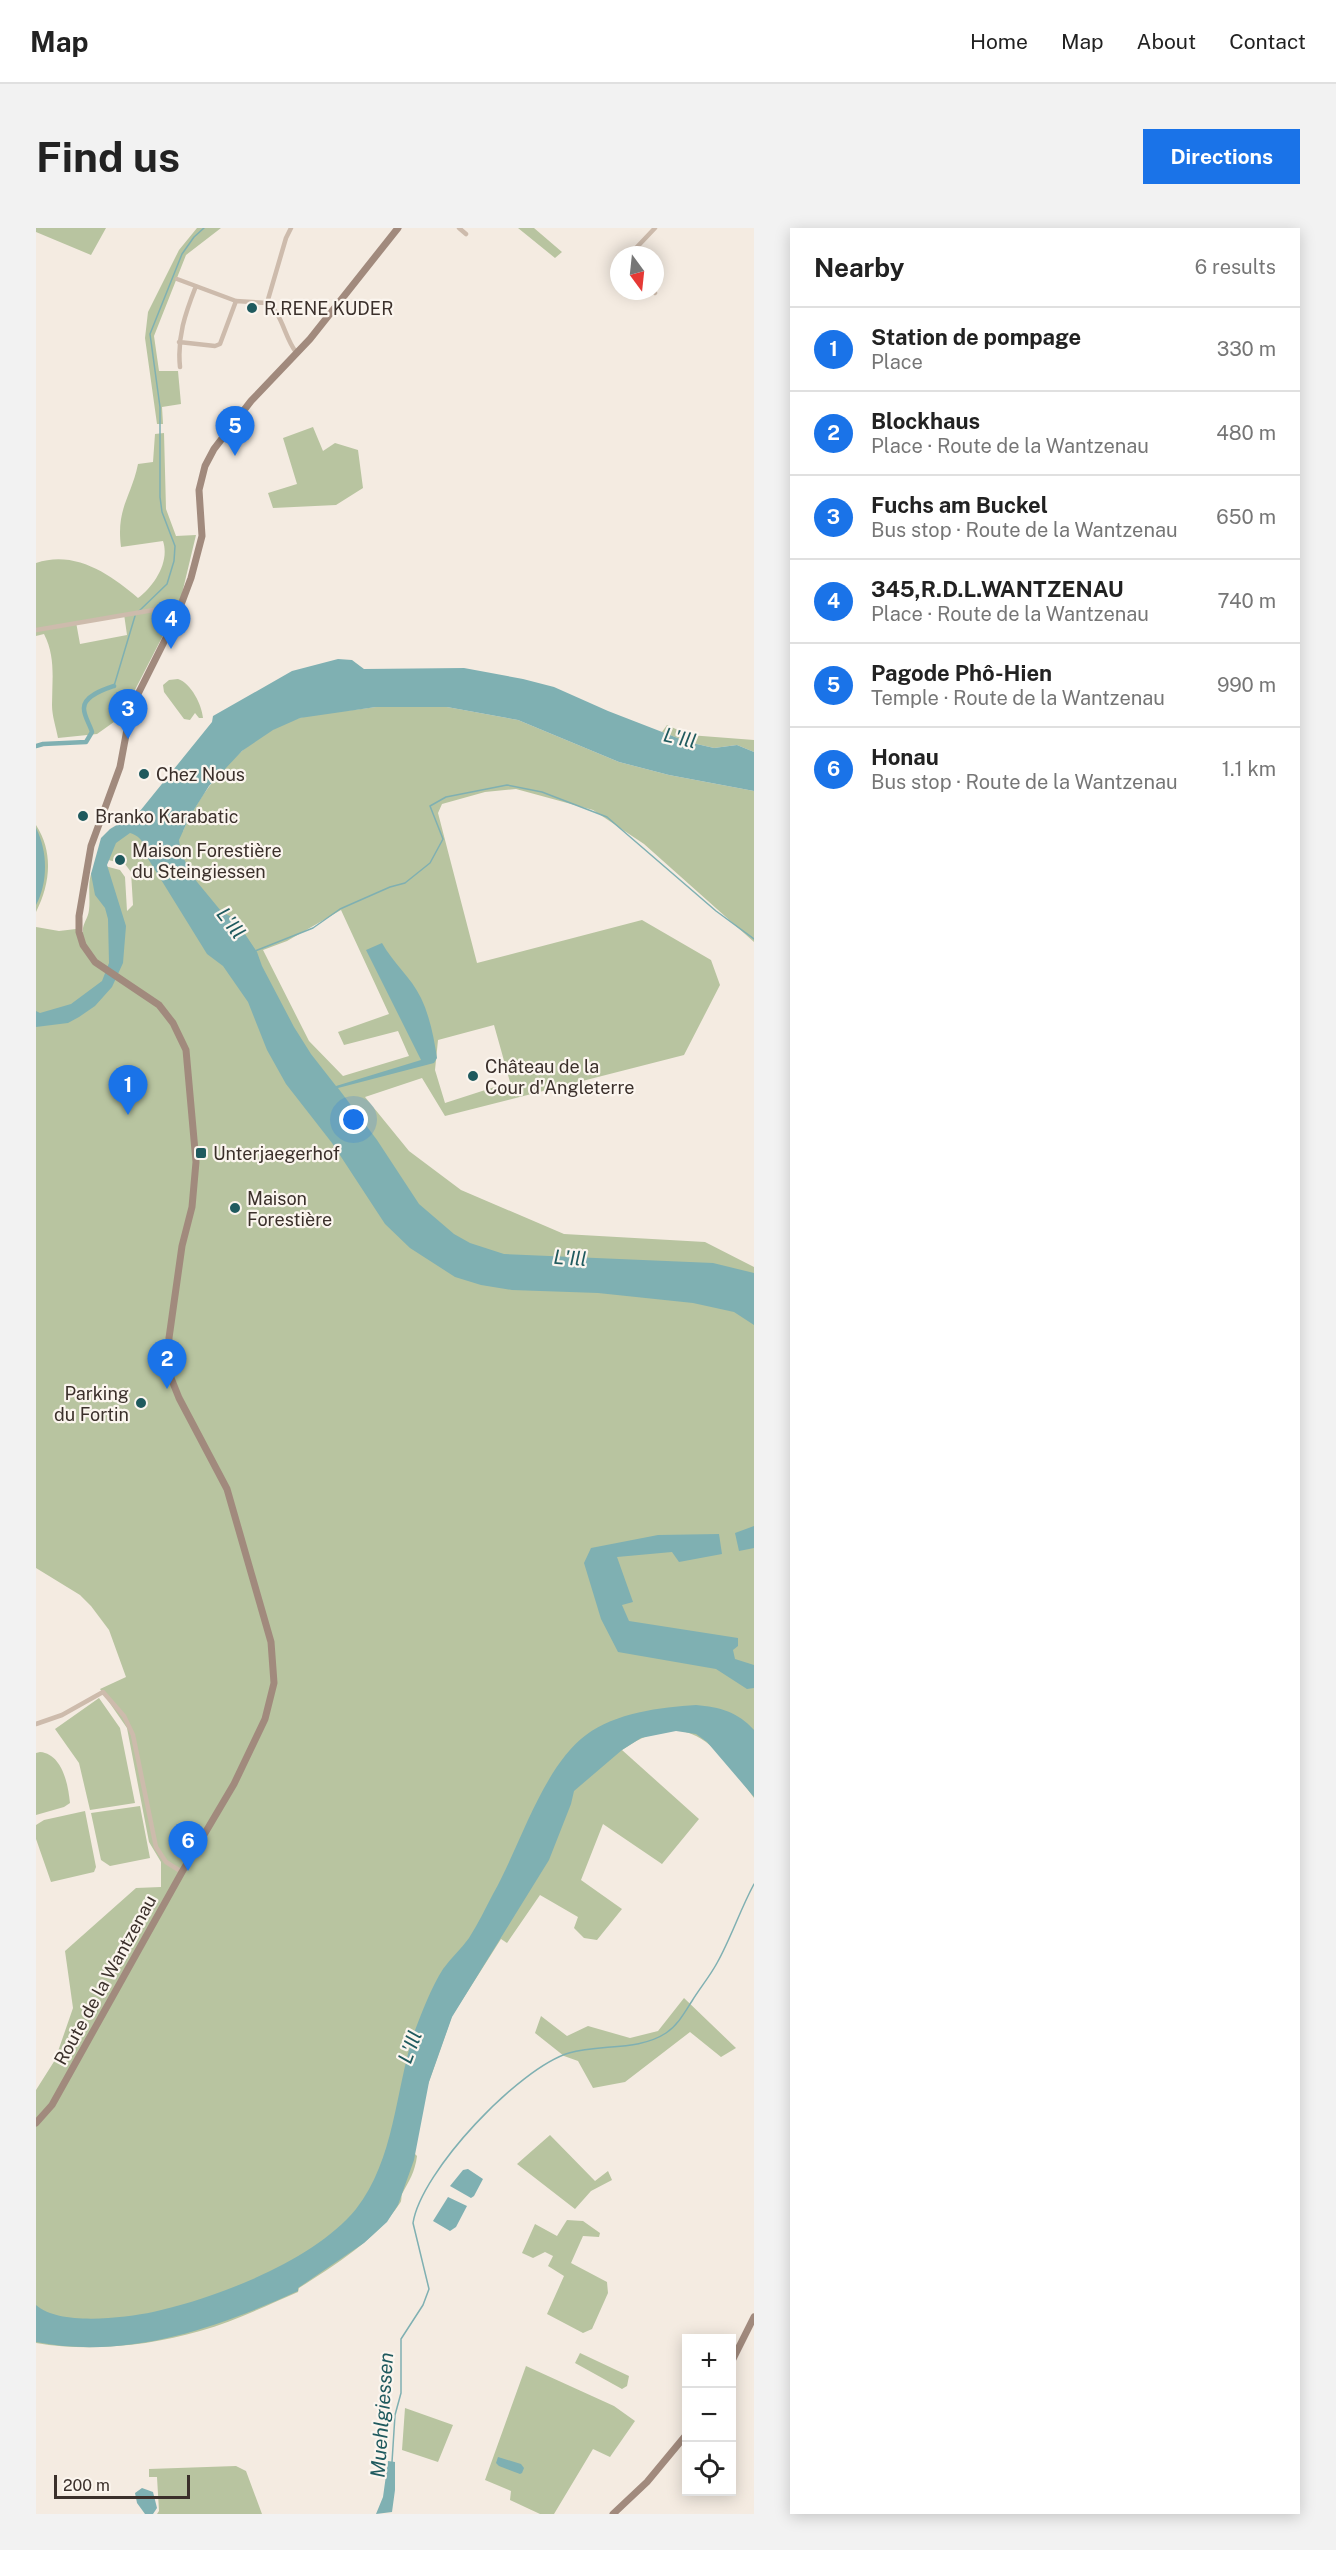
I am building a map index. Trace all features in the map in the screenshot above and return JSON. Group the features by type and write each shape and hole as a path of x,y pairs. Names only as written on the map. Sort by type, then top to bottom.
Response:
{"main road":[{"name":"Route de la Wantzenau","path":"36,2123 52,2105 182,1872 234,1784 265,1719 272,1697 274,1667 271,1642 227,1489 179,1398 171,1378 169,1364 169,1338 182,1246 192,1207 196,1162 186,1050 178,1031 163,1009 105,969 90,955 79,932 80,908 91,846 120,766 131,708 180,609 200,546 202,526 200,490 205,466 214,449 251,401 310,339 398,228"},
{"path":"736,2353 754,2317"},
{"path":"613,2514 647,2482 682,2441"}],"street":[{"path":"267,303 291,228"},
{"path":"459,228 466,234"},
{"path":"638,246 655,228"},
{"path":"177,279 236,302 267,303 274,308 289,344 296,352"},
{"path":"180,368 179,342 184,318 196,286"},
{"path":"179,342 215,346 220,344 236,302"},
{"path":"36,630 171,607 180,609"},
{"path":"36,1724 62,1715 103,1692 107,1696 124,1716 133,1736 156,1847 166,1862 182,1872"}],"green space":[{"path":"36,228 106,228 91,255 36,232"},
{"path":"197,228 221,228 186,255 154,336 159,371 178,371 181,404 162,407 163,424 157,424 145,338 148,312 179,250"},
{"path":"518,228 534,228 562,252 555,258"},
{"path":"313,427 323,451 335,443 358,450 363,488 336,505 273,508 268,493 297,484 283,438"},
{"path":"164,433 166,509 176,536 196,535 180,602 176,604 173,616 121,717 97,734 58,738 52,709 50,651 44,634 36,636 36,563 50,560 78,562 104,573 138,598 150,587 162,565 165,549 163,541 121,547 120,534 122,513 138,464 153,462 155,434","holes":["124,614 127,635 80,644 76,622"]},
{"path":"169,680 183,681 195,695 203,718 199,718 195,713 190,720 184,719 164,692 163,685"},
{"path":"376,707 447,707 518,720 619,762 669,775 754,791 754,942 644,844 593,810 516,789 485,792 442,804 438,813 477,963 642,920 711,960 720,985 684,1055 445,1116 422,1078 365,1097 409,1151 461,1190 564,1234 705,1242 754,1267 754,1798 714,1748 683,1731 666,1731 645,1737 622,1750 699,1819 662,1864 603,1824 581,1880 622,1909 597,1940 584,1938 574,1928 578,1917 540,1895 507,1943 501,1939 452,2016 425,2093 413,2152 417,2156 416,2162 402,2194 401,2202 379,2229 354,2251 299,2288 298,2292 238,2318 200,2331 140,2344 119,2346 77,2347 36,2343 36,2090 55,2060 73,2008 65,1951 136,1888 161,1887 161,1862 149,1842 127,1728 100,1689 126,1677 109,1630 80,1595 36,1568 36,927 59,931 76,929 77,934 83,932 89,910 91,874 97,864 120,870 125,877 127,911 133,905 131,872 125,864 100,858 111,829 183,831 215,778 245,748 262,736 280,725 299,718 327,712","holes":["341,910 389,1014 338,1032 344,1045 398,1031 409,1056 343,1076 309,1041 263,950 287,941","494,1025 510,1082 445,1103 435,1070 438,1040"]},
{"path":"667,725 689,735 754,740 754,752 737,745 714,748 688,742 662,732"},
{"path":"36,825 46,846 48,868 44,891 36,912"},
{"path":"99,1698 120,1728 135,1803 90,1810 79,1763 55,1729"},
{"path":"36,1753 48,1754 59,1764 68,1787 70,1803 36,1815"},
{"path":"140,1806 150,1858 110,1866 101,1860 91,1813"},
{"path":"85,1811 96,1867 94,1872 51,1882 36,1839 36,1825 44,1820"},
{"path":"684,1998 736,2048 721,2057 690,2032 625,2082 593,2088 578,2061 564,2056 535,2033 541,2016 567,2036 588,2026 630,2038 658,2031"},
{"path":"550,2135 595,2181 608,2171 612,2180 591,2191 575,2209 517,2164"},
{"path":"567,2220 583,2221 600,2233 599,2237 583,2236 571,2263 607,2282 608,2293 592,2329 583,2333 547,2314 564,2276 548,2266 553,2256 545,2252 533,2258 522,2253 535,2224 557,2236"},
{"path":"580,2353 629,2376 627,2386 622,2389 575,2363"},
{"path":"526,2366 614,2406 635,2421 610,2457 593,2449 554,2514 540,2514 510,2500 511,2491 485,2480"},
{"path":"405,2408 453,2425 438,2462 402,2450"},
{"path":"236,2466 246,2471 262,2514 157,2514 159,2511 157,2477 149,2477 149,2469"}],"water":[{"name":"L'Ill","path":"338,659 352,660 364,669 464,668 523,679 554,687 688,742 714,748 737,745 754,752 754,791 669,775 619,762 518,720 447,707 376,707 300,718 273,730 242,751 209,786 190,816 179,840 181,853 193,877 221,911 235,919 257,952 294,1027 311,1054 336,1086 421,1060 366,950 382,943 412,983 421,998 429,1020 437,1058 434,1063 338,1088 377,1140 419,1204 454,1234 470,1243 504,1254 713,1263 754,1273 754,1325 734,1312 693,1303 598,1293 512,1290 481,1285 455,1277 410,1248 385,1224 332,1143 286,1084 267,1050 248,1002 223,966 207,954 147,857 142,842 130,833 116,843 107,865 126,926 123,963 112,987 95,1006 68,1023 36,1027 36,1011 40,1013 71,1004 102,981 109,963 108,919 105,908 95,895 91,874 101,838 110,829 140,811 212,722 213,716 292,671"},
{"path":"36,828 43,847 45,867 43,887 36,905"},
{"path":"754,1526 754,1548 739,1551 735,1533"},
{"path":"719,1534 722,1554 679,1562 672,1552 617,1557 633,1602 622,1605 629,1621 738,1638 738,1646 733,1650 735,1659 754,1665 754,1688 747,1689 716,1669 618,1652 601,1619 584,1563 591,1548 658,1535"},
{"path":"696,1705 728,1711 742,1719 754,1730 754,1797 707,1742 696,1734 676,1731 641,1738 622,1750 574,1791 549,1860 452,2017 429,2082 414,2160 398,2205 387,2222 364,2243 298,2288 298,2291 204,2328 138,2344 104,2347 36,2342 36,2305 46,2312 60,2316 92,2319 141,2314 178,2306 262,2275 290,2261 338,2228 356,2209 379,2169 414,2033 431,1992 443,1969 466,1942 475,1927 503,1875 544,1787 557,1767 570,1749 586,1735 610,1721 639,1712"},
{"path":"468,2169 483,2179 471,2198 450,2186 463,2170"},
{"path":"448,2197 467,2206 456,2227 450,2231 433,2221"},
{"path":"498,2457 521,2464 524,2468 522,2473 499,2466 496,2463"},
{"path":"388,2461 395,2462 392,2512 376,2514 383,2497"},
{"path":"142,2488 153,2492 157,2508 153,2514 145,2514 137,2503 135,2493"}],"waterway":[{"path":"138,612 167,584 174,561 175,546 162,512 160,497 160,407 150,334 182,254 194,237 204,228"},
{"path":"114,686 135,616"},
{"path":"36,746 86,742 92,732 85,715 85,704 95,694 114,686"},
{"path":"255,951 313,928 340,909 390,887 405,883 430,863 443,839 430,806 446,797 507,785 542,792 607,817 716,911 754,939"},
{"name":"Muehlgiessen","path":"392,2462 395,2415 401,2393 401,2339 423,2305 429,2289 413,2223 420,2201 434,2177 475,2124 500,2100 548,2062 581,2050 644,2042 655,2039 670,2030 681,2018 714,1968 754,1884"}],"place":[{"name":"R.RENE KUDER","path":"252,308"},
{"name":"Pagode Phô-Hien","path":"235,456"},
{"name":"345,R.D.L.WANTZENAU","path":"171,649"},
{"name":"Fuchs am Buckel","path":"128,739"},
{"name":"Chez Nous","path":"144,774"},
{"name":"Branko Karabatic","path":"83,816"},
{"name":"Maison Forestière du Steingiessen","path":"120,860"},
{"name":"Château de la Cour d'Angleterre","path":"473,1076"},
{"name":"Station de pompage","path":"128,1115"},
{"name":"Unterjaegerhof","path":"201,1153"},
{"name":"Maison Forestière","path":"235,1208"},
{"name":"Blockhaus","path":"167,1389"},
{"name":"Parking du Fortin","path":"141,1403"},
{"name":"Honau","path":"188,1871"}]}
